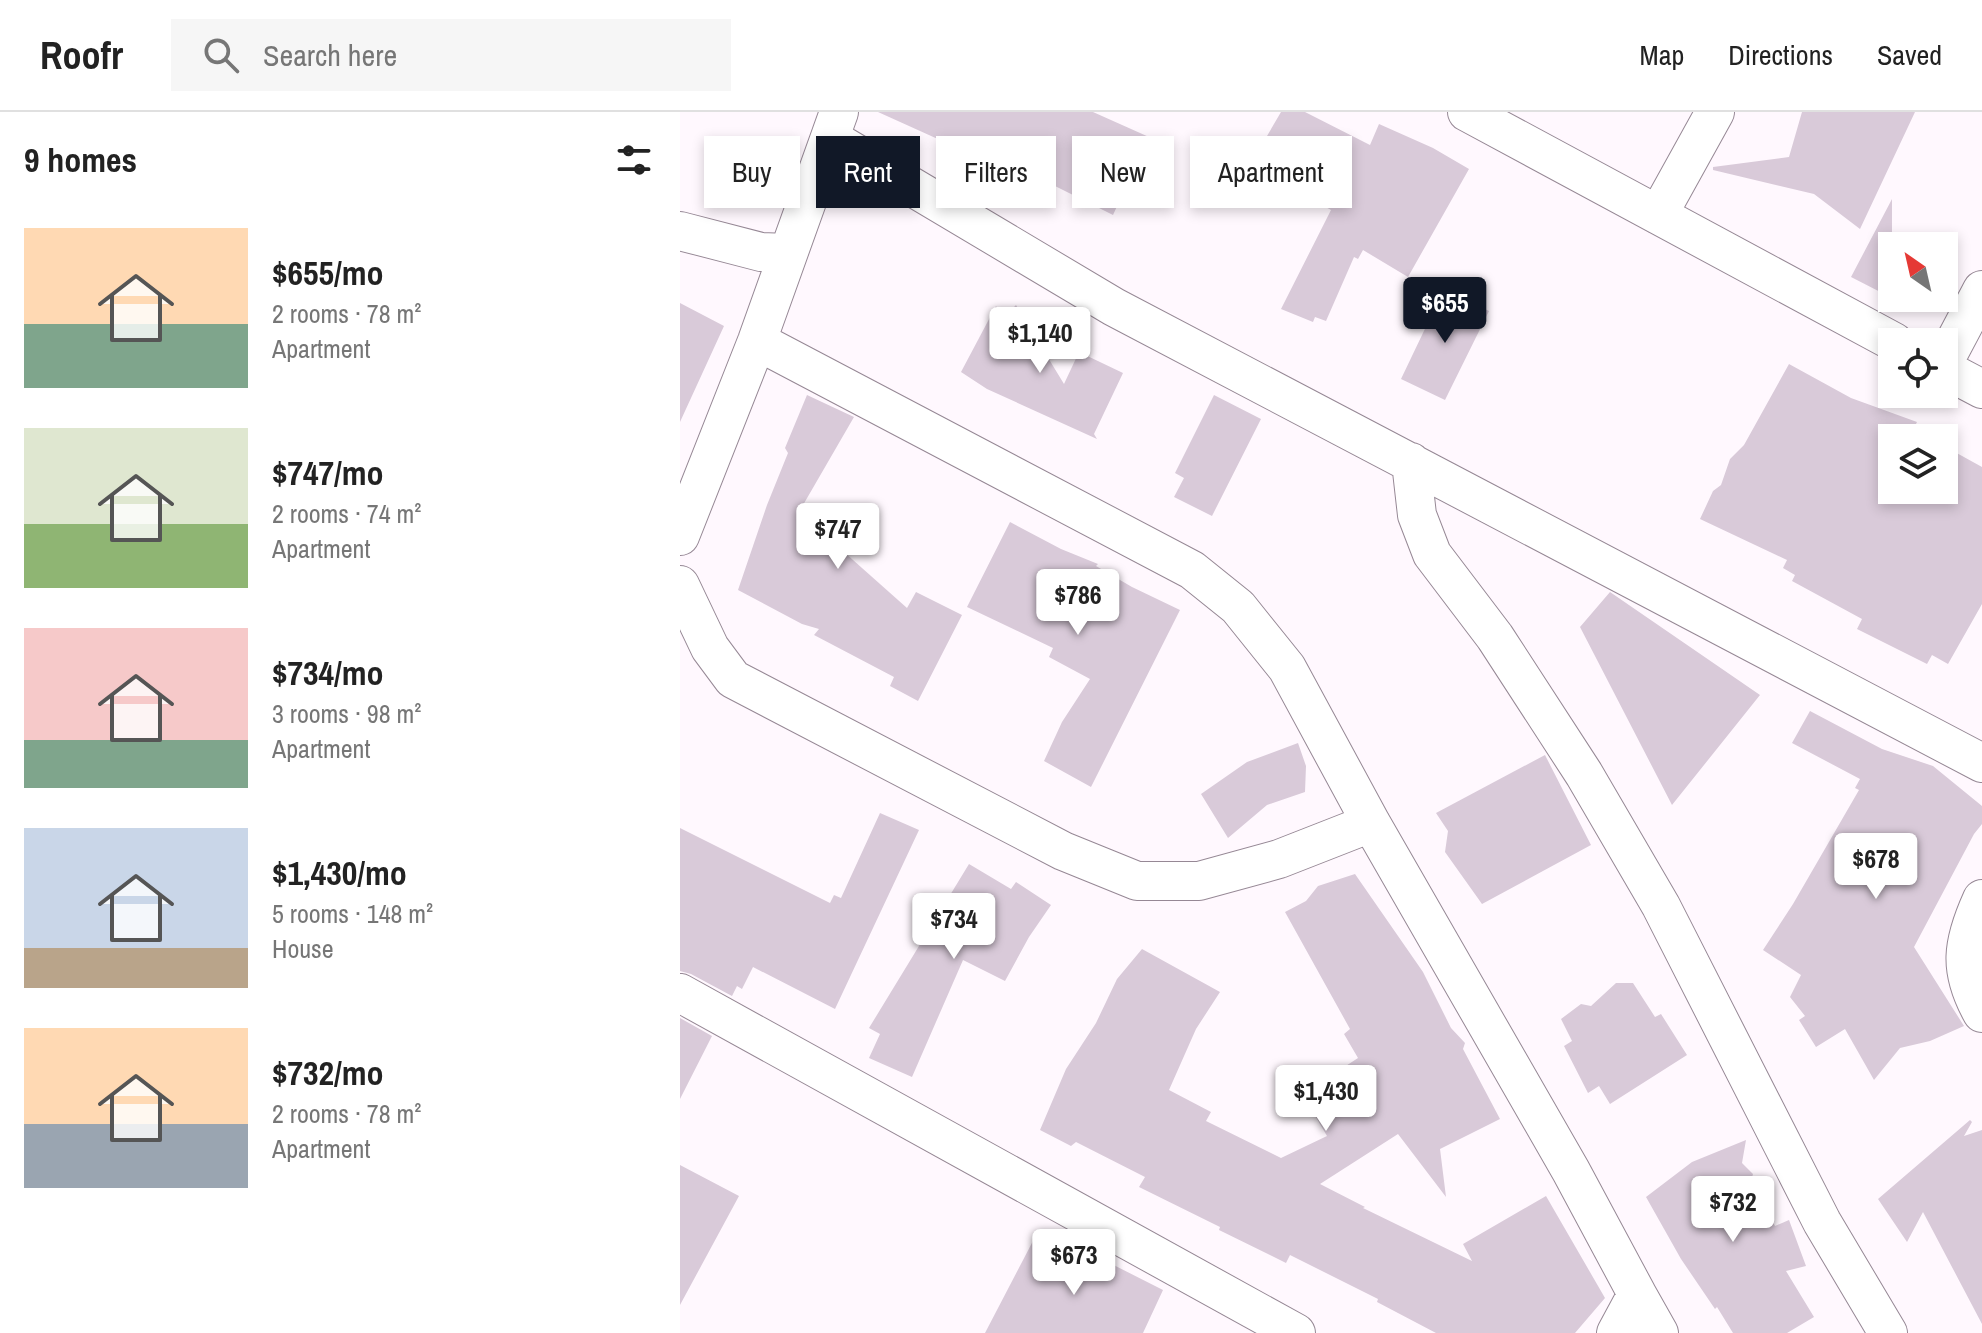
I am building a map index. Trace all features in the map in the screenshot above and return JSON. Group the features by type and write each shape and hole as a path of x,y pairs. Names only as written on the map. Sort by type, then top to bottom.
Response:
{"street":[{"path":"1467,112 1878,333"},
{"path":"1658,215 1715,112"},
{"path":"680,536 757,341 834,125 1114,307 1982,763"},
{"path":"680,231 761,252 788,253"},
{"path":"1958,335 1982,290"},
{"path":"757,341 1192,570 1238,607 1287,668 1659,1333"},
{"path":"1958,376 1982,389"},
{"path":"1411,462 1417,515 1432,554 1495,637 1584,774 1661,906 1822,1222 1888,1333"},
{"path":"680,585 710,648 733,679 1063,851 1137,881 1199,881 1279,859 1371,823"},
{"path":"1982,899 1971,922 1964,959 1975,1000 1982,1013"},
{"path":"680,993 1296,1333"},
{"path":"1616,1333 1637,1294"}],"building":[{"path":"878,112 1093,112 1147,136 1072,136 1072,194 1056,186 1056,136 936,138"},
{"path":"1281,112 1305,112 1370,145 1379,124 1433,148 1469,169 1408,277 1363,250 1358,259 1354,257 1326,321 1315,317 1313,322 1281,309 1331,210 1327,208 1352,208 1352,136 1267,136"},
{"path":"1802,112 1915,112 1860,229 1814,194 1713,170 1713,167 1789,157"},
{"path":"1892,199 1892,232 1878,232 1878,291 1851,277"},
{"path":"1099,208 1116,208 1113,215"},
{"path":"1444,289 1489,311 1445,400 1401,379"},
{"path":"680,303 724,326 680,422"},
{"path":"1016,305 1064,384 1079,352 1123,373 1094,434 1097,439 987,389 961,372 996,306 1004,317"},
{"path":"1789,364 1851,398 1917,422 1878,424 1878,504 1958,504 1958,454 1982,467 1982,604 1948,664 1932,655 1927,664 1857,629 1862,619 1792,581 1795,575 1783,568 1787,560 1700,519 1713,491 1721,485 1730,459 1744,445"},
{"path":"807,395 854,417 799,512 907,608 916,592 962,615 918,701 890,686 894,677 814,635 819,629 802,624 738,590 788,453 785,448"},
{"path":"1214,395 1261,419 1212,516 1174,497 1184,478 1175,473"},
{"path":"1010,522 1098,564 1096,566 1132,587 1180,610 1091,787 1044,761 1062,722 1090,679 1049,657 1053,648 967,607"},
{"path":"1610,592 1760,695 1672,805 1580,627"},
{"path":"1810,711 1882,749 1933,766 1982,806 1982,824 1914,947 1964,1026 1930,1041 1900,1048 1874,1080 1845,1029 1816,1047 1799,1020 1805,1016 1790,997 1801,975 1763,950 1859,790 1855,788 1860,779 1792,743"},
{"path":"1298,743 1306,766 1305,792 1267,805 1228,838 1201,794 1247,762"},
{"path":"1545,755 1591,845 1482,904 1445,852 1448,831 1436,813"},
{"path":"880,813 919,830 835,1009 753,967 742,989 737,986 732,996 680,971 680,828 830,903 834,895 841,898"},
{"path":"969,864 1011,889 1016,882 1051,905 1005,981 963,960 912,1077 869,1058 880,1034 869,1028"},
{"path":"1355,874 1423,972 1451,1028 1465,1043 1463,1049 1500,1119 1440,1149 1446,1197 1398,1134 1320,1184 1472,1261 1463,1244 1546,1196 1605,1298 1575,1333 1436,1333 1377,1302 1378,1299 1290,1255 1286,1263 1219,1230 1220,1227 1139,1187 1145,1177 1076,1142 1071,1146 1040,1130 1066,1069 1096,1023 1117,979 1142,949 1220,992 1196,1029 1169,1090 1211,1112 1206,1121 1281,1158 1327,1136 1307,1102 1334,1085 1329,1077 1358,1058 1344,1034 1350,1029 1285,912 1306,901 1318,886"},
{"path":"1616,983 1633,983 1655,1017 1661,1014 1687,1055 1610,1104 1599,1086 1588,1093 1564,1046 1572,1041 1561,1019 1581,1004 1591,1006"},
{"path":"680,1018 712,1036 680,1099"},
{"path":"1970,1120 1972,1122 1964,1136 1982,1130 1982,1324 1923,1212 1907,1242 1878,1199"},
{"path":"1746,1140 1742,1163 1753,1174 1751,1181 1775,1226 1789,1220 1806,1266 1786,1271 1814,1317 1787,1333 1733,1333 1681,1259 1646,1197 1692,1162"},
{"path":"680,1165 739,1196 680,1305"},
{"path":"1034,1239 1078,1262 1084,1250 1163,1290 1143,1333 985,1333"}]}
